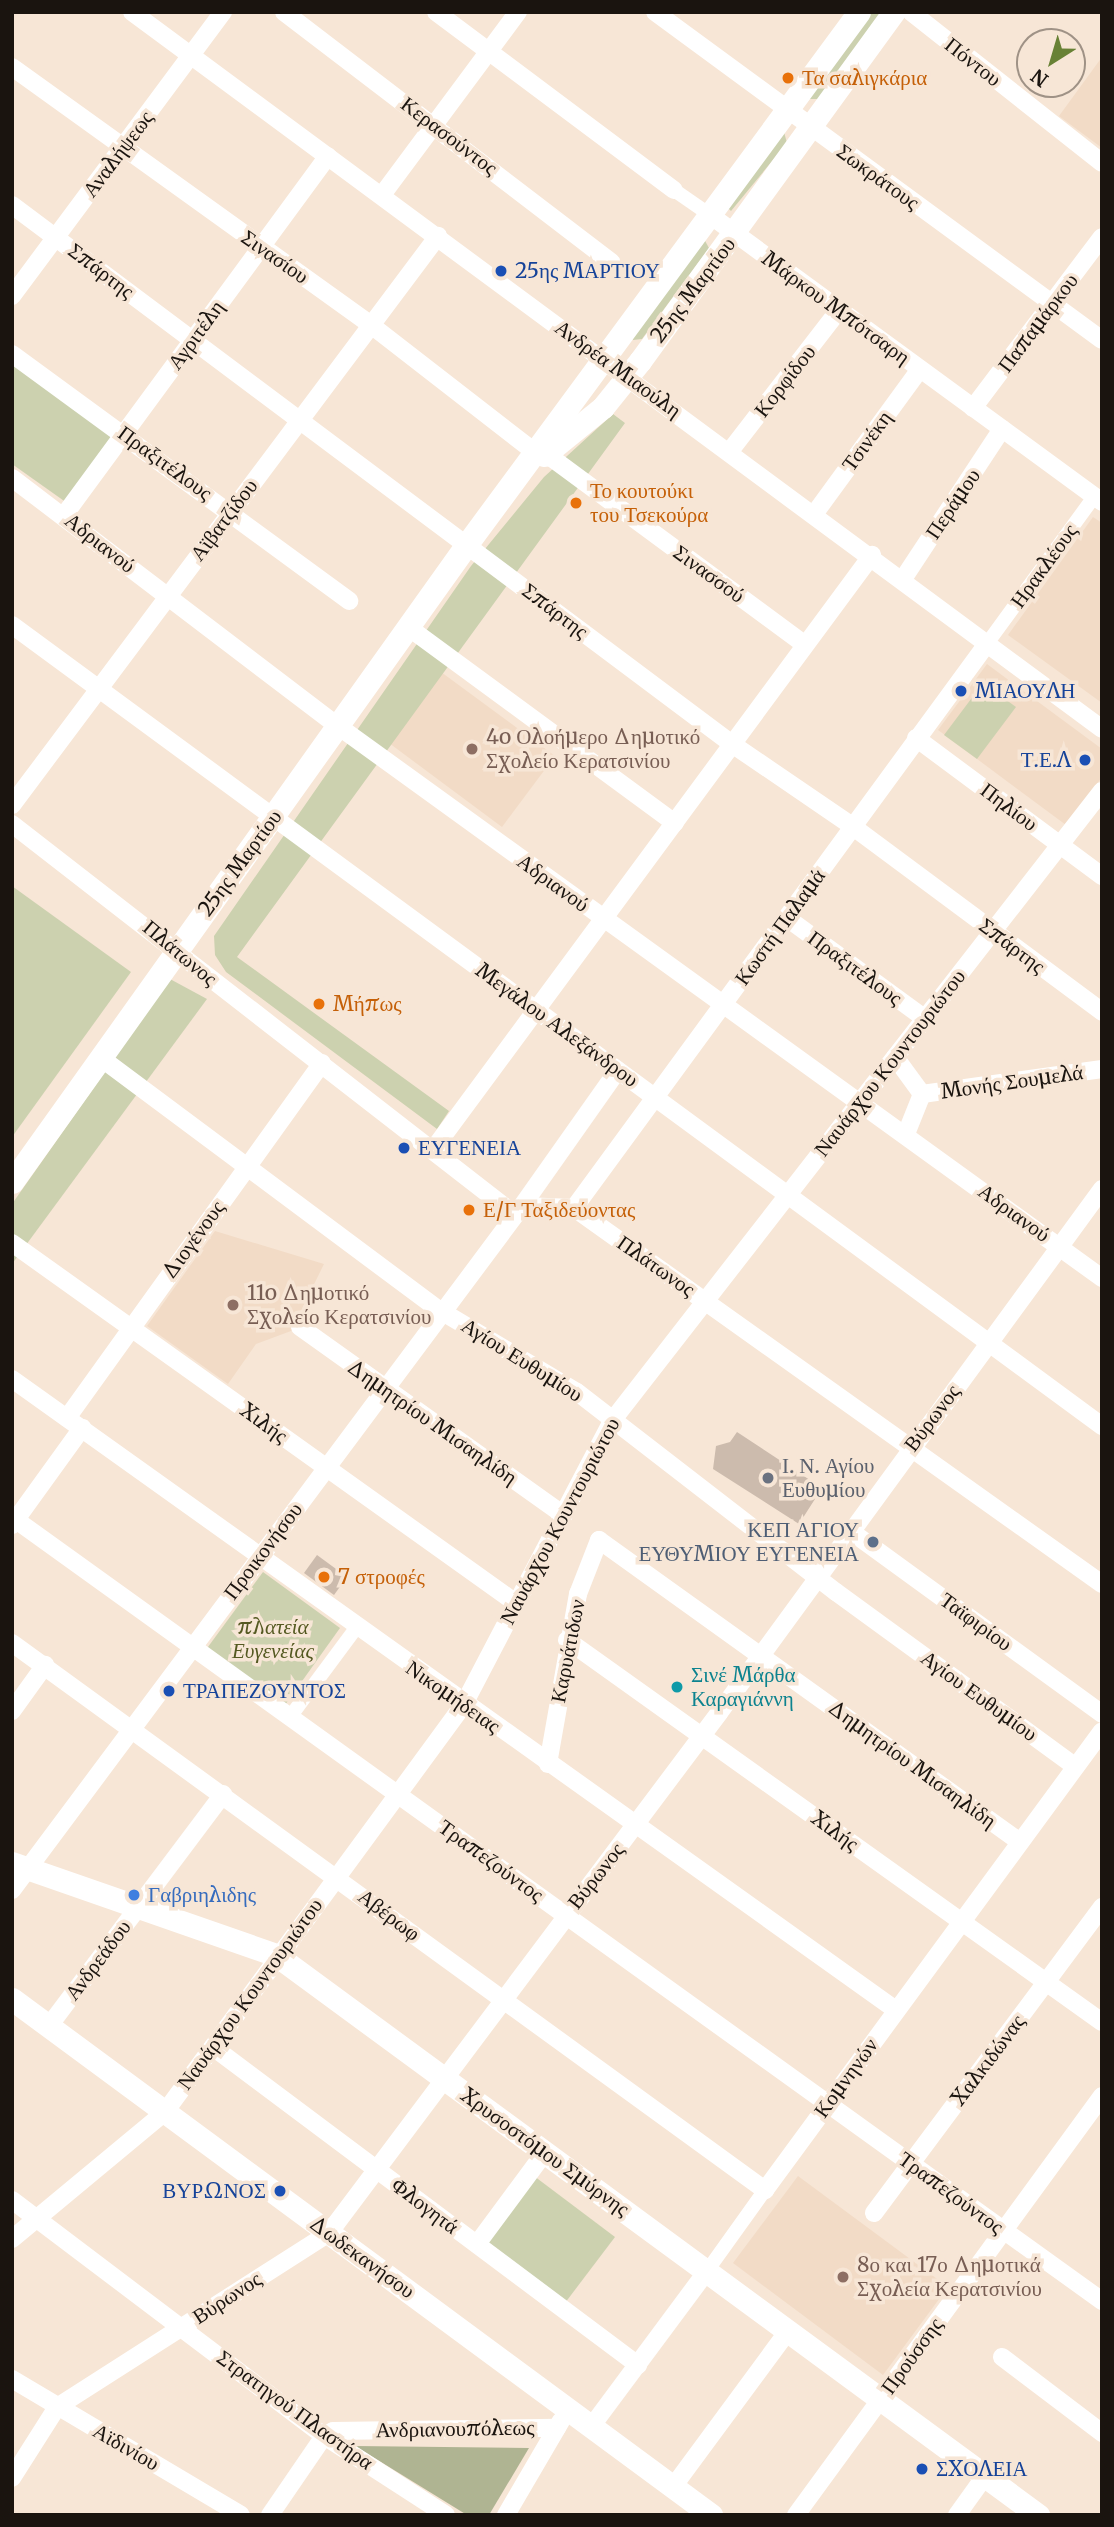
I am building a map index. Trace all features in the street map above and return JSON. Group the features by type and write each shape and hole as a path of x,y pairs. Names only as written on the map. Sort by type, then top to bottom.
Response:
{"street":[{"name":"Ανδρέα Μιαούλη","path":"132,12 872,555 986,645 1102,729"},
{"name":"Αναλήψεως","path":"12,296 223,12"},
{"name":"Κερασούντος","path":"285,12 435,124 611,262"},
{"name":"Μάρκου Μπότσαρη","path":"436,12 919,369 1099,495"},
{"path":"382,195 518,12"},
{"name":"Σωκράτους","path":"655,12 811,128 1054,302 1102,340"},
{"name":"25ης Μαρτίου","path":"12,1182 467,544 489,528 604,358 859,12"},
{"name":"25ης Μαρτίου","path":"540,453 597,412 628,376 735,234 894,12"},
{"name":"Πόντου","path":"911,12 1102,163"},
{"name":"Σινασίου","path":"12,67 260,248 372,325 540,453"},
{"name":"Αγριτέλη","path":"65,514 328,156"},
{"name":"Σπάρτης","path":"12,205 732,744 852,825 1102,1012"},
{"name":"Αϊβατζίδου","path":"12,805 438,236"},
{"name":"Παπαμάρκου","path":"973,408 1102,237"},
{"name":"Κορφίδου","path":"730,451 839,310"},
{"name":"Πραξιτέλους","path":"12,354 231,511 349,601"},
{"name":"Τσινέκη","path":"815,513 919,369"},
{"name":"Περάμου","path":"903,579 1002,429"},
{"name":"Σινασσού","path":"540,453 805,645"},
{"name":"Αδριανού","path":"12,478 65,514 166,597 338,726 722,1005 861,1101 1102,1278"},
{"name":"Ηρακλέους","path":"986,645 1099,495"},
{"path":"435,1147 534,1009 872,555"},
{"name":"Μεγάλου Αλεξάνδρου","path":"12,625 1102,1426"},
{"path":"408,627 675,823"},
{"name":"Κωστή Παλαμά","path":"574,1208 986,645"},
{"name":"Πηλίου","path":"916,738 1102,876"},
{"name":"Ναυάρχου Κουντουριώτου","path":"12,2239 165,2112 276,1955 464,1704 612,1421 895,1057 923,1017 1062,847 1102,791"},
{"name":"Πλάτωνος","path":"12,824 179,948 198,971 518,1210"},
{"name":"Πραξιτέλους","path":"787,918 923,1017"},
{"name":"Μονής Σουμελά","path":"895,1057 922,1094"},
{"name":"Αγίου Ευθυμίου","path":"101,1058 441,1311 577,1392 816,1577 1075,1766"},
{"name":"Διογένους","path":"14,1523 130,1328 322,1063"},
{"name":"Μονής Σουμελά","path":"922,1094 1102,1069"},
{"name":"Προικονήσου","path":"12,1890 20,1866 132,1730 518,1210 618,1070"},
{"name":"Μονής Σουμελά","path":"906,1134 922,1094"},
{"name":"Βύρωνος","path":"12,2478 57,2407 329,2233 634,1827 849,1530 1061,1248 1102,1189"},
{"path":"518,1210 574,1208"},
{"name":"Πλάτωνος","path":"574,1208 1102,1584"},
{"name":"Χιλής","path":"12,1243 516,1603"},
{"name":"Δημητρίου Μισαηλίδη","path":"300,1327 564,1516"},
{"name":"Νικομήδειας","path":"12,1379 634,1827 896,2010"},
{"name":"Τραπεζούντος","path":"14,1523 290,1717 1004,2231 1100,2295"},
{"name":"Ταϊφιρίου","path":"849,1530 1102,1714"},
{"name":"Δημητρίου Μισαηλίδη","path":"599,1541 1020,1842"},
{"name":"Καρυάτιδων","path":"548,1764 578,1594 599,1541"},
{"path":"290,1717 356,1628"},
{"name":"Χιλής","path":"568,1640 1102,2022"},
{"name":"Αβέρωφ","path":"12,1643 335,1875 765,2190"},
{"path":"12,1711 45,1665"},
{"name":"Κομνηνών","path":"592,2427 1102,1731"},
{"name":"Ανδρεάδου","path":"49,2026 223,1794"},
{"name":"Χρυσοστόμου Σμύρνης","path":"20,1866 276,1955 1038,2515"},
{"name":"Χαλκιδώνας","path":"874,2213 1102,1907"},
{"name":"Δωδεκανήσου","path":"12,2000 329,2233 562,2418 592,2427 711,2515"},
{"name":"Φλογητά","path":"213,2047 638,2365"},
{"name":"Προύσσης","path":"796,2515 1102,2096"},
{"path":"477,2245 545,2152"},
{"name":"Στρατηγού Πλαστήρα","path":"12,2200 324,2436 446,2515"},
{"path":"673,2487 788,2331"},
{"path":"1002,2357 1102,2433"},
{"name":"Αϊδινίου","path":"12,2379 241,2515"},
{"path":"506,2515 562,2418"},
{"name":"Ανδριανουπόλεως","path":"324,2436 562,2418"},
{"path":"270,2515 324,2436"},
{"path":"957,2515 985,2476"}],"shaded area":[{"path":"1102,57 1102,148 1059,116 1072,98 1086,98 1086,79"},
{"path":"1093,517 1102,523 1102,703 1008,635"},
{"path":"987,664 1102,749 1102,777 1066,825 938,730"},
{"name":"4o Ολοήμερο Δημοτικό Σχολείο Κερατσινίου","path":"441,672 555,756 502,827 389,743"},
{"name":"11o Δημοτικό Σχολείο Κερατσινίου","path":"215,1231 324,1264 291,1331 256,1344 228,1384 147,1326"},
{"name":"8ο και 17ο Δημοτικά Σχολεία Κερατσινίου","path":"798,2176 948,2287 883,2375 733,2263"}],"green space":[{"path":"862,12 881,12 818,99 809,99"},
{"path":"784,132 787,143 731,211 728,208"},
{"path":"704,239 709,248 642,339 633,340 630,336"},
{"path":"12,362 115,436 67,503 12,464"},
{"path":"613,414 625,423 237,957 449,1111 437,1129 226,972 215,955 214,936 471,566 544,477"},
{"path":"983,683 1016,707 977,759 944,735"},
{"path":"12,886 131,972 12,1137"},
{"path":"170,979 207,999 12,1264 12,1204"},
{"name":"πλατεία Ευγενείας","path":"263,1572 340,1628 285,1705 205,1651"},
{"path":"534,2176 615,2237 565,2303 484,2242"},
{"path":"355,2446 529,2448 489,2515 467,2515"}],"building":[{"name":"Ι. Ν. Αγίου Ευθυμίου","path":"737,1432 822,1488 799,1524 713,1469 716,1446 730,1442"},
{"name":"7 στροφές","path":"317,1555 347,1577 334,1595 304,1573"}],"place":[{"name":"Τα σαλιγκάρια","path":"788,78"},
{"name":"25ης ΜΑΡΤΙΟΥ","path":"501,271"},
{"name":"Το κουτούκι του Τσεκούρα","path":"576,503"},
{"name":"ΜΙΑΟΥΛΗ","path":"961,691"},
{"name":"4o Ολοήμερο Δημοτικό Σχολείο Κερατσινίου","path":"472,749"},
{"name":"Τ.Ε.Λ","path":"1085,760"},
{"name":"Μήπως","path":"319,1004"},
{"name":"ΕΥΓΕΝΕΙΑ","path":"404,1148"},
{"name":"Ε/Γ Ταξιδεύοντας","path":"469,1210"},
{"name":"11o Δημοτικό Σχολείο Κερατσινίου","path":"233,1305"},
{"name":"Ι. Ν. Αγίου Ευθυμίου","path":"768,1478"},
{"name":"ΚΕΠ ΑΓΙΟΥ ΕΥΘΥΜΙΟΥ ΕΥΓΕΝΕΙΑ","path":"873,1542"},
{"name":"7 στροφές","path":"324,1577"},
{"name":"Σινέ Μάρθα Καραγιάννη","path":"677,1687"},
{"name":"ΤΡΑΠΕΖΟΥΝΤΟΣ","path":"169,1691"},
{"name":"Γαβριηλιδης","path":"134,1895"},
{"name":"ΒΥΡΩΝΟΣ","path":"280,2191"},
{"name":"8ο και 17ο Δημοτικά Σχολεία Κερατσινίου","path":"843,2277"},
{"name":"ΣΧΟΛΕΙΑ","path":"922,2469"}]}
